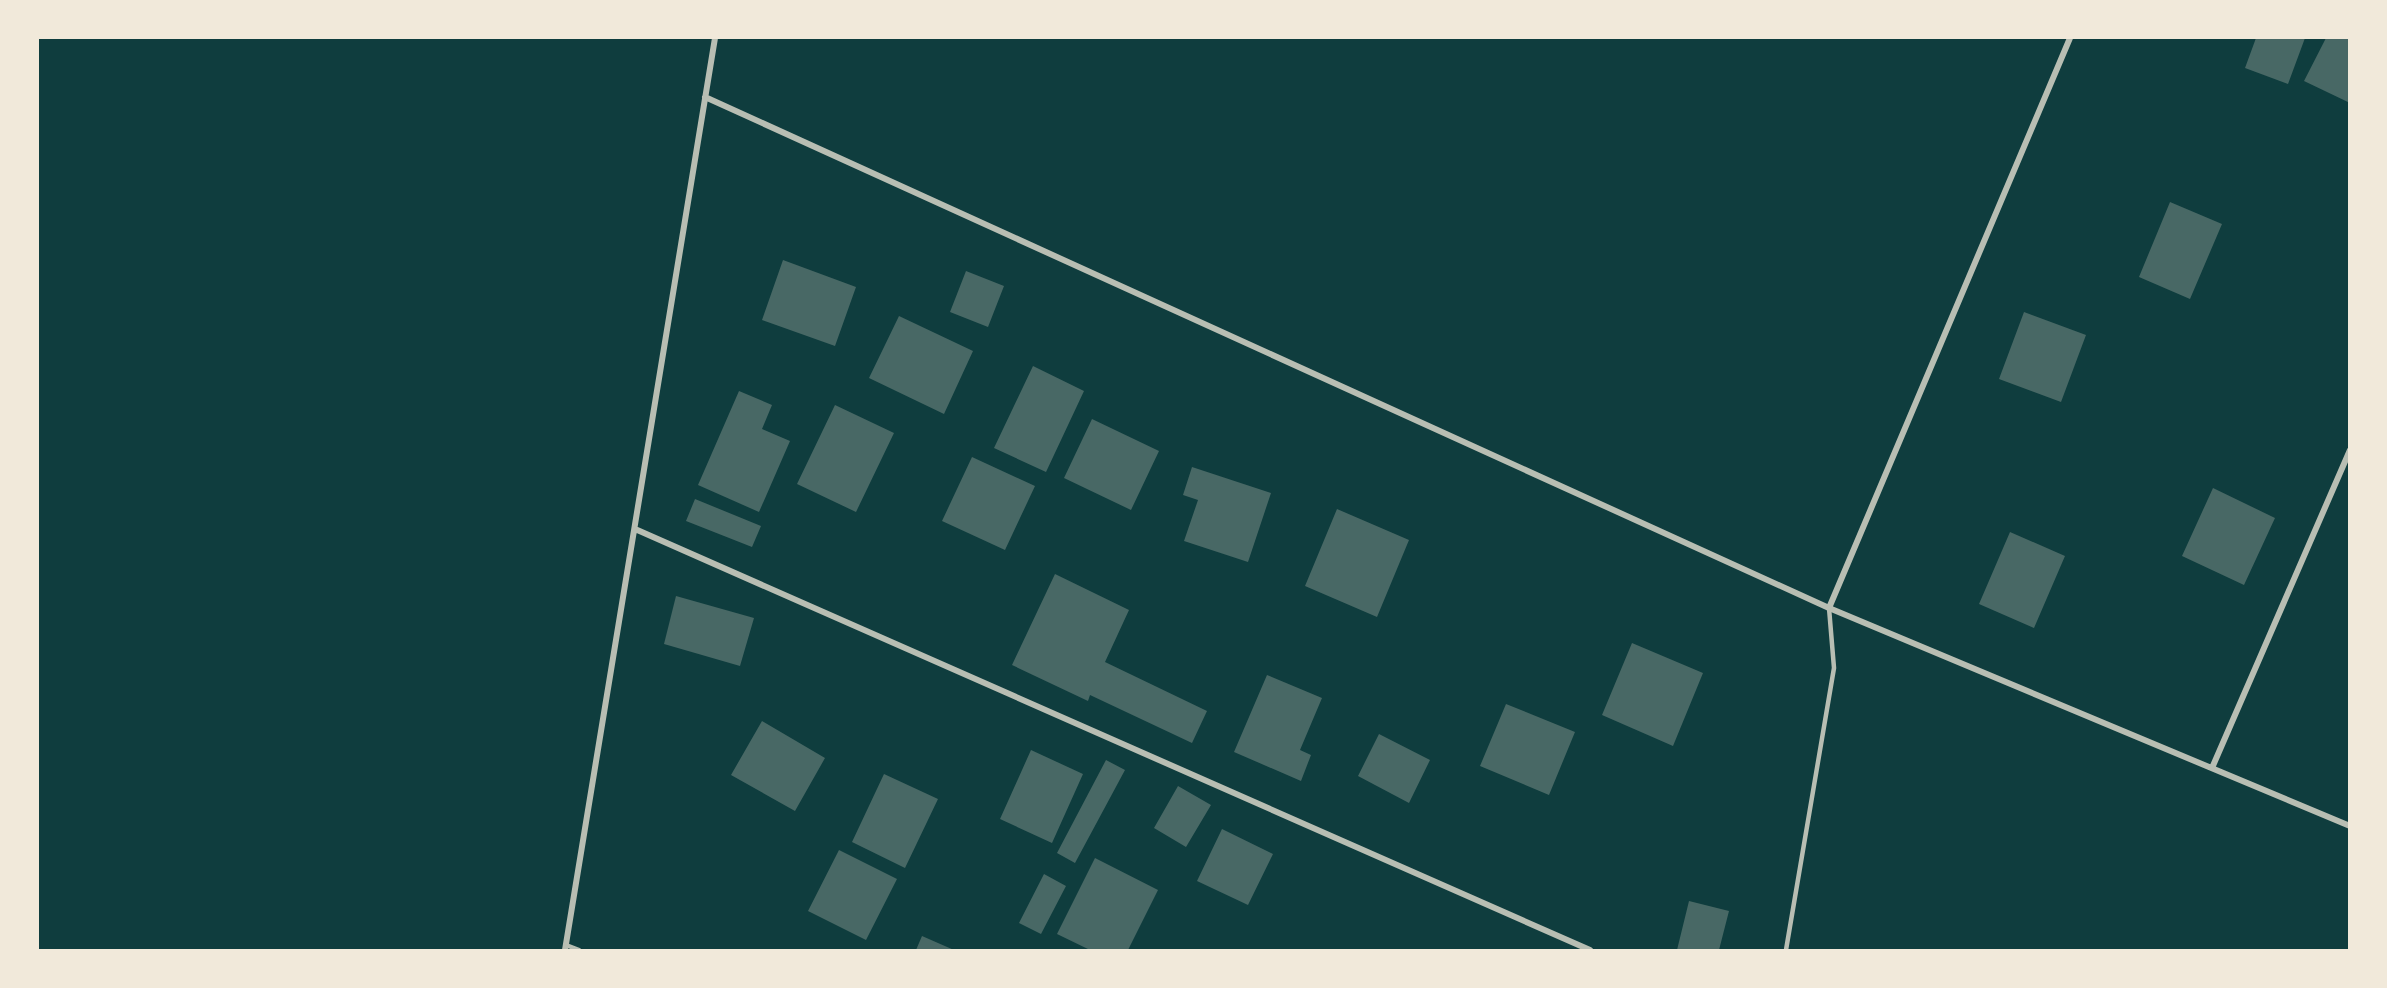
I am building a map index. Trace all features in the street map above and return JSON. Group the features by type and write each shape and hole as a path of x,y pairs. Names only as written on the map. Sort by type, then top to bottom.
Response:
{"street":[{"path":"566,948 715,38"},
{"path":"1829,608 2070,38"},
{"path":"705,97 1829,608 2349,826"},
{"path":"2212,768 2349,450"},
{"path":"634,529 1590,951"}],"lane":[{"path":"1786,951 1834,668 1829,608"},
{"path":"566,948 579,951"}],"building":[{"path":"2256,38 2305,38 2288,84 2245,68"},
{"path":"2326,38 2350,38 2350,103 2304,81"},
{"path":"2170,202 2222,224 2190,299 2139,277"},
{"path":"783,260 856,287 835,346 762,320"},
{"path":"966,271 1004,286 988,327 950,312"},
{"path":"2024,312 2086,335 2061,402 1999,379"},
{"path":"899,316 973,351 944,414 869,378"},
{"path":"1033,366 1084,391 1046,472 994,448"},
{"path":"739,391 772,405 762,429 790,441 759,512 698,485"},
{"path":"835,405 894,433 856,512 797,484"},
{"path":"1092,419 1159,451 1131,510 1064,478"},
{"path":"972,457 1035,486 1005,550 942,521"},
{"path":"1192,467 1271,493 1248,562 1184,541 1198,500 1183,495"},
{"path":"2213,488 2275,518 2244,585 2182,556"},
{"path":"695,499 761,526 752,547 686,521"},
{"path":"1337,509 1409,540 1377,617 1305,586"},
{"path":"2010,532 2065,556 2034,628 1979,604"},
{"path":"1055,574 1129,610 1105,662 1207,711 1192,743 1090,695 1088,701 1012,665"},
{"path":"676,596 754,618 740,666 664,644"},
{"path":"1632,643 1703,673 1673,746 1602,715"},
{"path":"1267,675 1322,698 1300,750 1311,755 1301,781 1234,752"},
{"path":"1506,704 1575,732 1549,795 1480,766"},
{"path":"762,721 825,758 795,811 731,775"},
{"path":"1379,734 1430,760 1409,803 1358,776"},
{"path":"1031,750 1083,774 1052,843 1000,819"},
{"path":"1106,760 1125,770 1075,863 1057,853"},
{"path":"884,774 938,799 905,868 852,842"},
{"path":"1178,786 1211,805 1186,847 1154,828"},
{"path":"1222,829 1273,854 1248,905 1197,881"},
{"path":"839,850 897,879 866,940 808,911"},
{"path":"1095,858 1158,890 1128,950 1090,950 1057,934"},
{"path":"1044,874 1066,886 1041,934 1019,923"},
{"path":"1689,901 1729,911 1719,950 1677,950"},
{"path":"922,936 954,950 916,950"}]}
